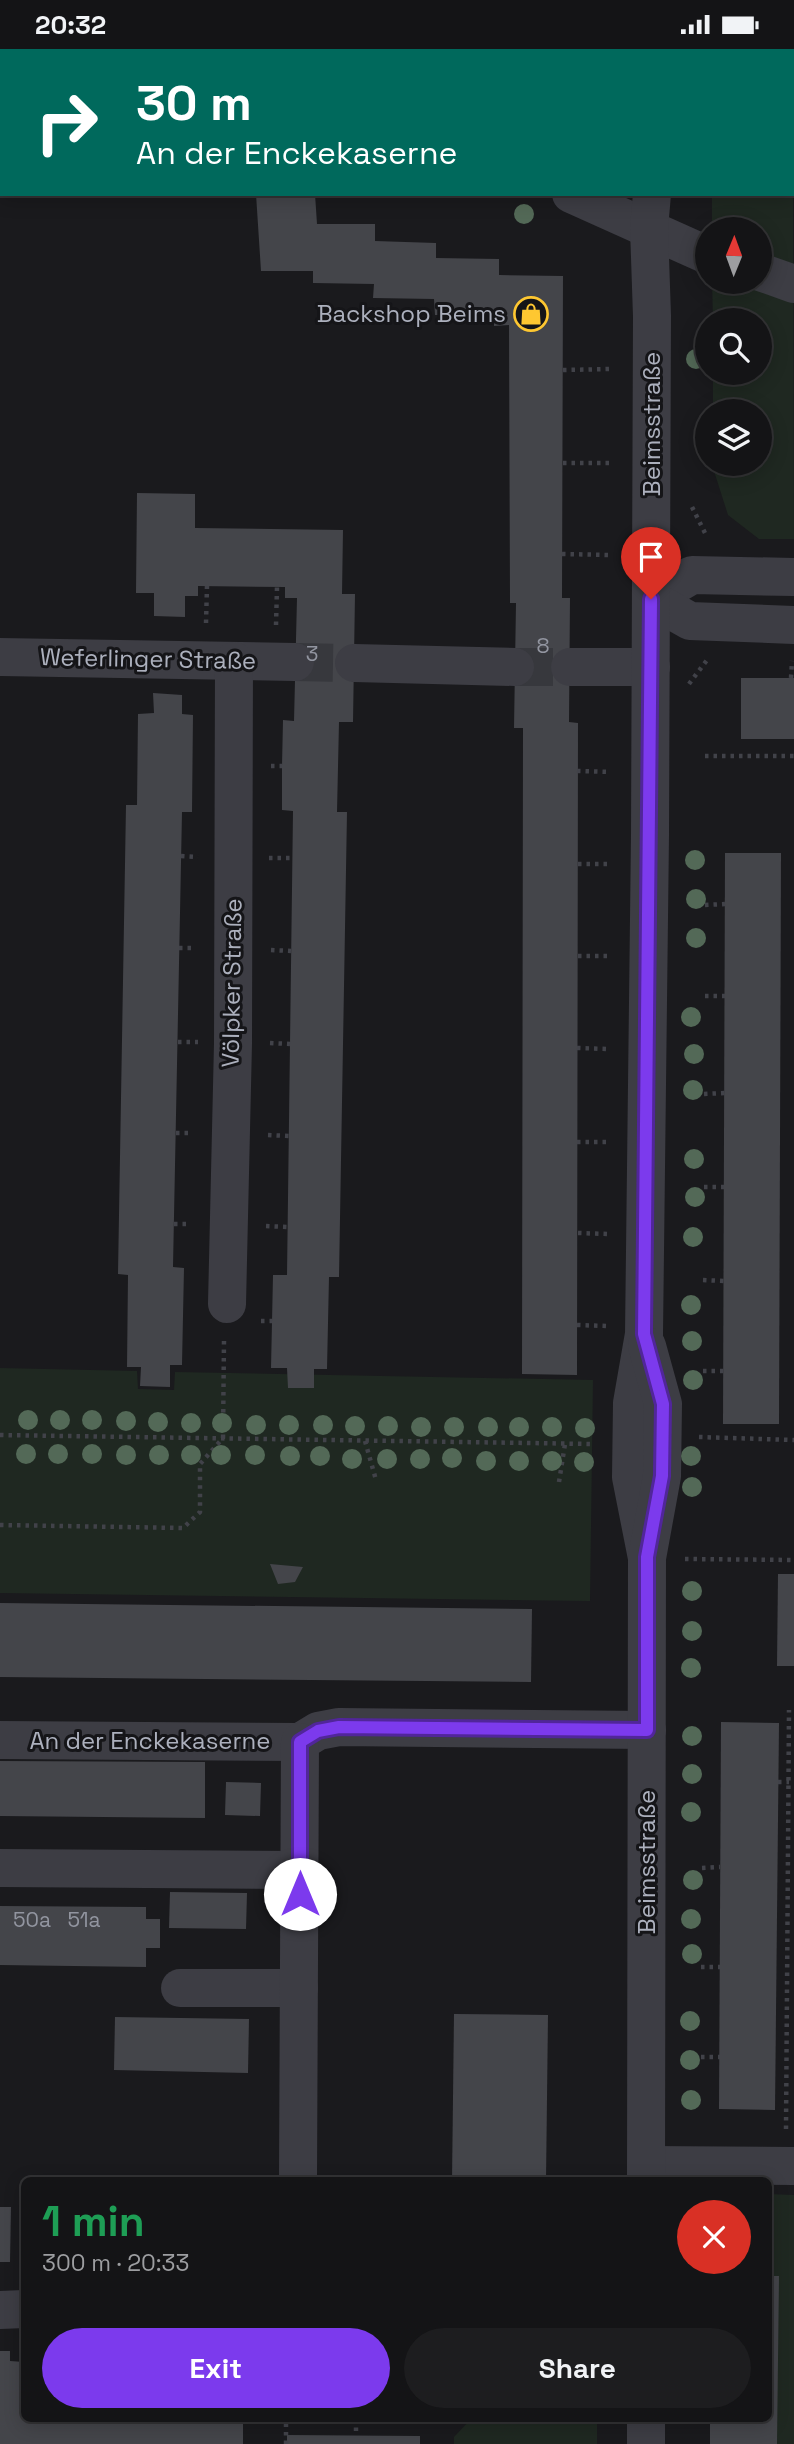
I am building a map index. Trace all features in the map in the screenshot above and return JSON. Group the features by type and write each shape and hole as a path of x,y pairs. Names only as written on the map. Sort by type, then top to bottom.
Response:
{"street":[{"path":"580,196 650,211 695,246"},
{"name":"Beimsstraße","path":"650,211 651,667 627,1330 632,1403 631,1477 664,1558 647,1730 646,2173 790,2166"},
{"path":"772,276 794,284"},
{"path":"651,599 692,575 794,577"},
{"path":"651,599 690,621 794,625"},
{"name":"Weferlinger Straße","path":"0,657 295,661"},
{"name":"Völpker Straße","path":"227,1304 233,1043 234,661"},
{"path":"354,663 515,667"},
{"path":"570,667 651,667"},
{"name":"An der Enckekaserne","path":"0,1740 300,1742 318,1731 339,1727 647,1730"},
{"name":"An der Enckekaserne","path":"298,2177 300,1742"},
{"path":"0,1868 300,1870"},
{"path":"180,1988 299,1988"},
{"path":"0,2310 21,2309"},
{"path":"646,2422 646,2444"}],"path":[{"path":"563,370 610,369"},
{"path":"563,463 610,463"},
{"path":"562,555 610,555"},
{"path":"705,756 794,756"},
{"path":"577,772 611,772"},
{"path":"578,865 610,864"},
{"path":"705,905 725,904"},
{"path":"578,956 610,956"},
{"path":"705,996 725,996"},
{"path":"578,1048 609,1049"},
{"path":"704,1094 724,1093"},
{"path":"577,1142 610,1142"},
{"path":"704,1187 724,1187"},
{"path":"578,1233 610,1234"},
{"path":"703,1280 724,1281"},
{"path":"0,1525 183,1528 200,1512 200,1464 223,1439 227,1304"},
{"path":"577,1325 627,1330"},
{"path":"703,1371 723,1371"},
{"path":"0,1435 600,1444"},
{"path":"703,1438 794,1440"},
{"path":"365,1441 376,1480"},
{"path":"559,1482 565,1444"},
{"path":"664,1558 794,1560"},
{"path":"789,1710 790,2166"},
{"path":"778,1782 789,1782"},
{"path":"702,1868 720,1867"},
{"path":"701,1967 720,1967"},
{"path":"701,2057 720,2057"},
{"path":"286,2422 286,2444"},
{"path":"356,2422 356,2436"}],"shaded area":[{"path":"712,196 793,196 794,539 759,539 728,515 716,476 772,476 772,399 713,399 713,385 772,385 772,308 713,308 712,294 772,294 772,217 712,217"},
{"path":"0,1368 137,1371 138,1389 174,1390 175,1372 593,1380 590,1601 0,1593"},
{"path":"772,2194 794,2195 794,2444 777,2444 772,2351"},
{"path":"468,2422 597,2422 597,2444 454,2444 454,2437"}],"building":[{"path":"256,196 315,196 317,224 375,224 375,241 436,243 436,258 499,259 499,275 563,276 562,598 570,598 569,722 578,723 577,1375 522,1374 523,728 514,728 516,603 510,603 509,325 494,326 494,315 435,315 434,299 373,298 374,284 313,283 313,271 261,271"},
{"path":"137,493 195,494 195,528 343,530 342,594 355,594 353,722 339,722 337,812 347,812 339,1277 329,1277 327,1369 314,1369 314,1388 288,1388 287,1368 271,1368 273,1275 287,1275 293,811 282,810 282,766 283,720 294,721 297,598 285,598 285,587 198,586 198,596 185,596 185,617 154,616 154,593 136,593"},
{"path":"741,678 794,678 794,739 741,739"},
{"path":"153,693 182,695 182,714 193,715 192,812 182,812 173,1267 184,1268 182,1365 170,1365 170,1387 140,1386 141,1367 127,1367 128,1275 118,1274 126,805 137,805 138,714 154,713"},
{"path":"725,853 781,853 779,1424 723,1424"},
{"path":"270,1564 303,1567 295,1582 278,1584"},
{"path":"778,1574 794,1574 794,1666 777,1666"},
{"path":"0,1603 532,1609 531,1682 0,1677"},
{"path":"721,1722 779,1723 775,2110 719,2109"},
{"path":"0,1761 205,1762 205,1818 0,1816"},
{"path":"226,1782 261,1783 260,1816 225,1815"},
{"path":"170,1892 247,1893 246,1929 169,1928"},
{"path":"0,1906 146,1907 146,1919 160,1919 160,1948 146,1948 146,1967 0,1965"},
{"path":"454,2014 548,2015 546,2177 452,2177"},
{"path":"115,2017 249,2019 248,2073 114,2070"},
{"path":"0,2207 11,2207 10,2262 0,2262"},
{"path":"772,2276 779,2276 777,2444 710,2444 710,2422 772,2422"},
{"path":"0,2351 10,2351 10,2361 21,2362 21,2422 243,2422 243,2444 0,2444"},
{"path":"287,2435 420,2436 420,2444 287,2444"}],"tunnel":[{"path":"295,662 354,663"},
{"path":"515,667 570,667"}],"place":[{"name":"Backshop Beims","path":"531,314"}],"route":[{"path":"300,1894 300,1742 313,1733 339,1727 647,1730 647,1557 662,1476 663,1404 644,1334 651,599"}]}
